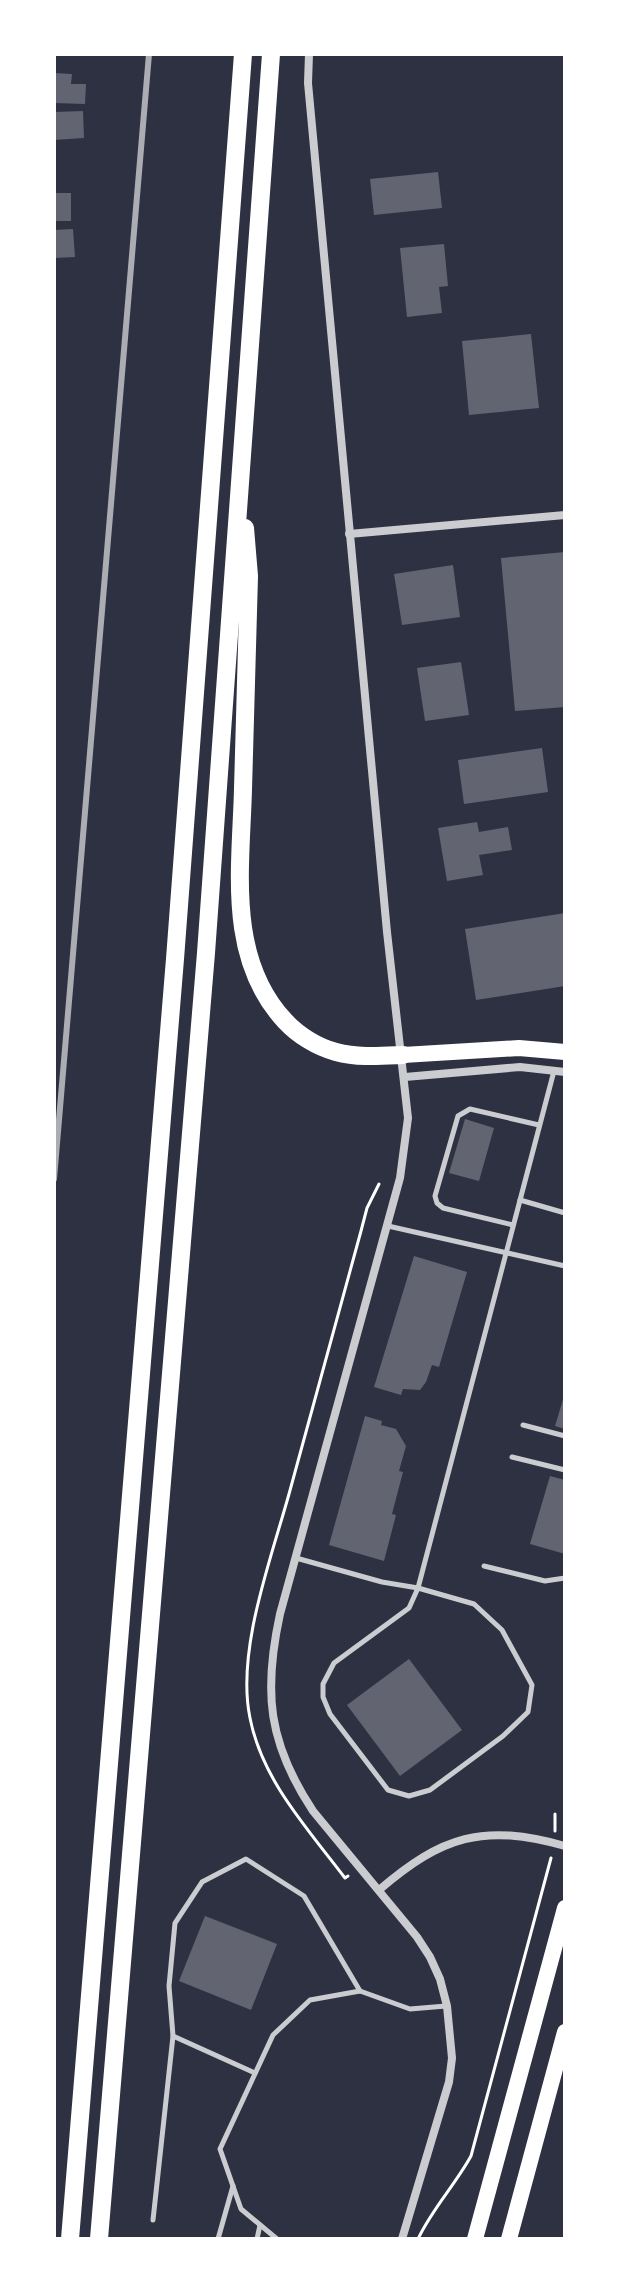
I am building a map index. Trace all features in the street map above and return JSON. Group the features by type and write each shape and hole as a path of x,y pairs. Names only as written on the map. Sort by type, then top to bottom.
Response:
{"highway":[{"path":"70,2239 173,990 243,54"},
{"path":"99,2239 204,969 271,54"},
{"path":"240,464 249,576 240,893 245,948 261,992 291,1028 336,1052 370,1056 403,1055"}],"main road":[{"path":"403,1055 519,1048 565,1052"},
{"path":"475,2239 565,1908"},
{"path":"509,2239 565,2032"}],"street":[{"path":"309,54 308,83 349,534 408,1118 406,1152 270,1658 269,1688 276,1729 290,1771 306,1801 417,1937 440,1979 447,2006 452,2058 449,2082 402,2239"},
{"path":"349,534 565,515"},
{"path":"405,1077 520,1067 565,1072"},
{"path":"379,1890 408,1866 445,1844 494,1834 565,1846"}],"lane":[{"path":"295,1558 382,1582 418,1588 474,1604 502,1630 532,1685 528,1712 503,1736 430,1790 409,1796 388,1790 330,1714 323,1697 323,1684 334,1663 409,1608 418,1588 554,1070"},
{"path":"513,1225 443,1208 435,1196 438,1184 458,1116 470,1109 539,1125"},
{"path":"520,1200 565,1213"},
{"path":"387,1225 565,1266"},
{"path":"523,1425 565,1436"},
{"path":"512,1457 565,1470"},
{"path":"484,1566 545,1581 565,1578"},
{"path":"153,2220 173,2036 169,1986 175,1923 202,1882 246,1859 304,1896 360,1991"},
{"path":"277,2239 241,2209 220,2149 273,2035 310,2000 360,1991 410,2009 447,2006"},
{"path":"173,2036 255,2073"},
{"path":"218,2239 233,2186"},
{"path":"257,2239 260,2225"}],"path":[{"path":"418,2239 471,2156 555,1843 555,1814"}],"building":[{"path":"54,73 72,74 71,84 86,84 85,104 54,103"},
{"path":"83,111 84,138 54,140 54,112"},
{"path":"438,172 442,208 374,215 370,179"},
{"path":"54,193 71,193 71,221 54,221"},
{"path":"73,229 75,257 54,258 54,230"},
{"path":"444,244 448,286 439,287 442,313 407,317 400,248"},
{"path":"531,334 539,408 469,415 462,341"},
{"path":"565,552 565,707 515,711 501,558"},
{"path":"453,565 460,617 402,625 394,574"},
{"path":"461,662 469,715 425,721 417,668"},
{"path":"542,748 548,792 464,804 458,760"},
{"path":"477,822 479,832 508,827 512,850 479,855 483,875 447,881 438,828"},
{"path":"565,913 565,986 476,1000 465,929"},
{"path":"465,1119 494,1128 479,1181 449,1173"},
{"path":"414,1256 467,1272 439,1367 432,1365 420,1390 403,1389 401,1395 374,1387"},
{"path":"565,1396 565,1429 555,1426"},
{"path":"365,1416 396,1429 406,1446 392,1514 396,1515 384,1561 329,1545"},
{"path":"550,1476 565,1480 565,1554 530,1544"},
{"path":"409,1659 462,1730 400,1776 347,1705"},
{"path":"205,1916 277,1944 251,2010 179,1981"}],"railway":[{"path":"54,1179 149,54"}]}
